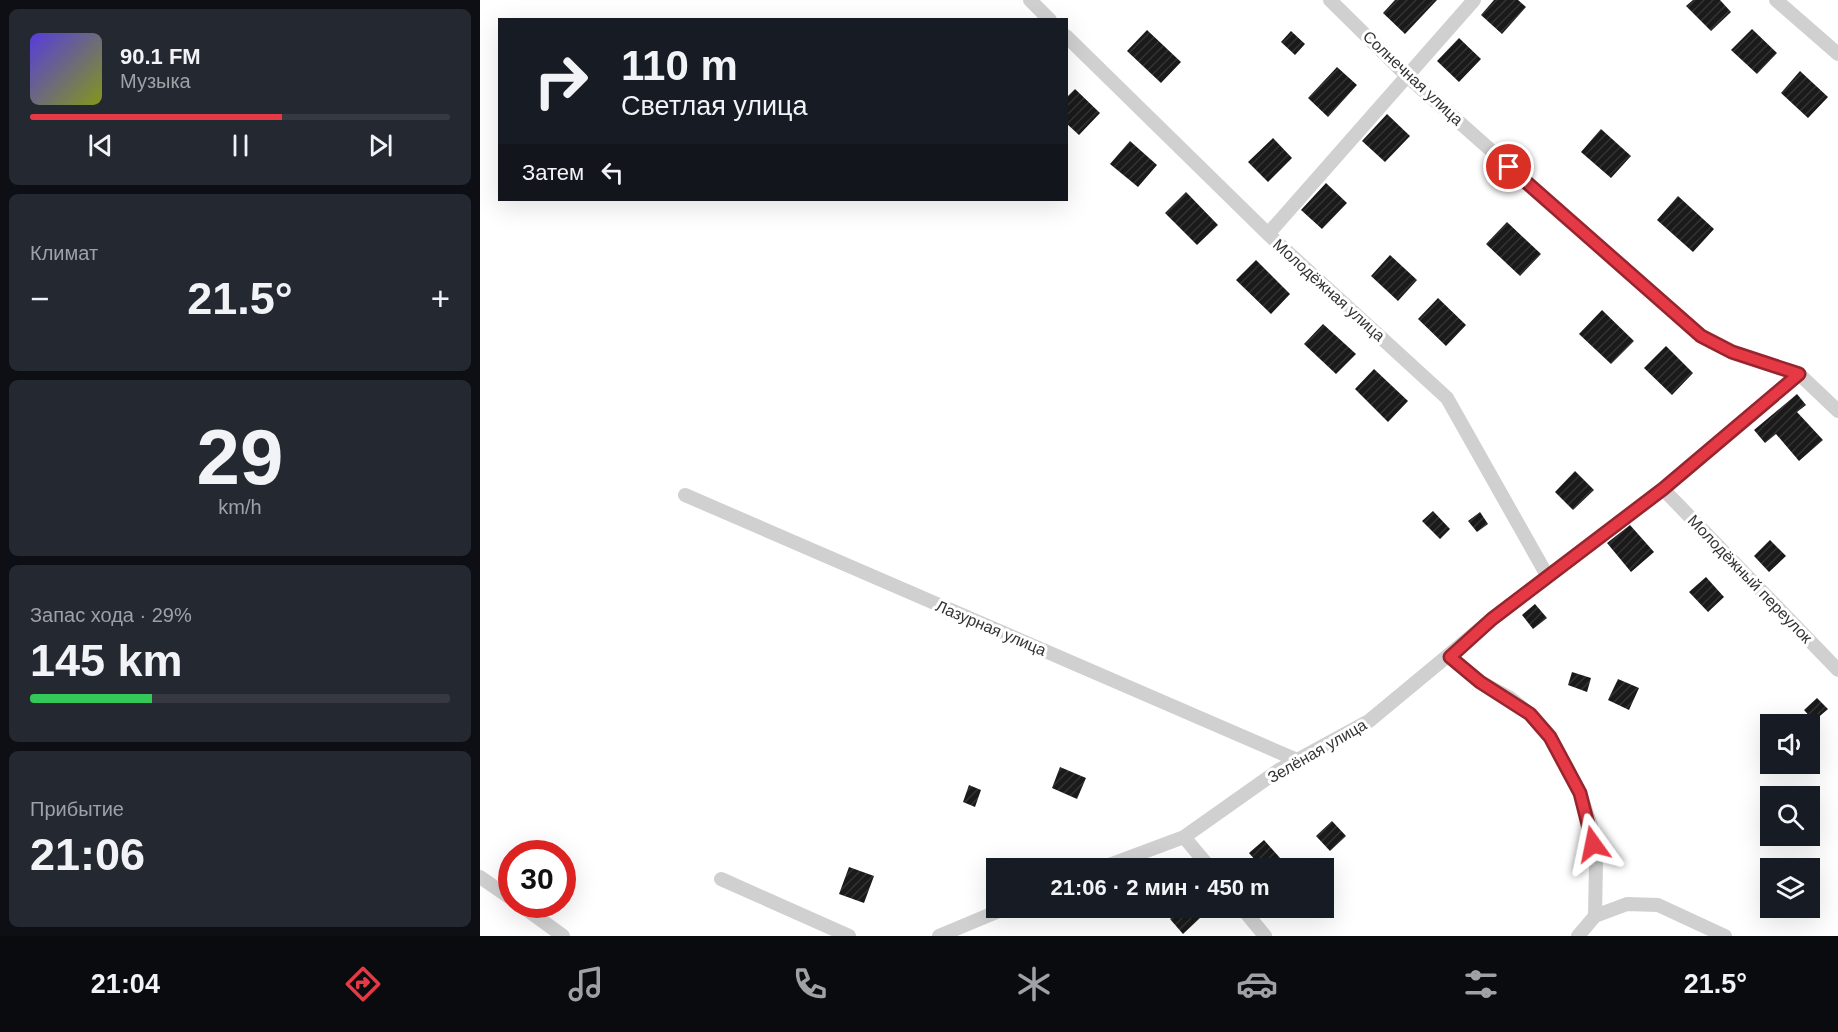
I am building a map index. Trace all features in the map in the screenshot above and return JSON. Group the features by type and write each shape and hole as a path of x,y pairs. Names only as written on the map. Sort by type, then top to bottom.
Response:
{"street":[{"path":"1030,0 1048,18"},
{"name":"Солнечная улица","path":"1330,0 1407,76 1701,336 1732,352 1799,374 1838,411"},
{"path":"1268,234 1474,0"},
{"path":"1776,0 1838,54"},
{"name":"Молодёжная улица","path":"1068,38 1268,234 1447,398 1548,577"},
{"name":"Зелёная улица","path":"1128,858 1184,837 1279,770 1369,721 1450,657 1492,619 1663,489 1799,374"},
{"name":"Молодёжный переулок","path":"1663,489 1838,670"},
{"name":"Лазурная улица","path":"685,495 1297,760"},
{"path":"1450,657 1480,682 1530,714 1550,737 1580,793 1591,826 1596,862 1595,916"},
{"path":"1184,837 1202,858"},
{"path":"480,876 498,889"},
{"path":"721,879 849,936"},
{"path":"1578,936 1595,916 1627,904 1658,905 1725,936"},
{"path":"939,936 986,916"},
{"path":"538,918 563,936"},
{"path":"1250,918 1265,936"}],"building":[{"path":"1395,0 1437,0 1405,34 1383,13"},
{"path":"1494,0 1518,0 1526,7 1502,34 1481,15"},
{"path":"1693,0 1720,0 1731,12 1711,31 1686,6"},
{"path":"1752,29 1777,53 1757,74 1731,50"},
{"path":"1147,30 1181,62 1161,83 1127,51"},
{"path":"1291,31 1305,44 1295,55 1281,42"},
{"path":"1459,38 1481,59 1459,82 1437,61"},
{"path":"1337,67 1357,85 1328,117 1308,98"},
{"path":"1800,71 1828,97 1808,118 1781,93"},
{"path":"1075,89 1100,113 1079,135 1068,125 1068,96"},
{"path":"1387,114 1410,136 1385,162 1362,141"},
{"path":"1601,129 1631,156 1611,178 1581,152"},
{"path":"1273,138 1292,158 1268,182 1248,162"},
{"path":"1130,141 1157,165 1138,187 1110,164"},
{"path":"1326,183 1347,203 1322,229 1301,210"},
{"path":"1186,192 1218,225 1197,245 1165,213"},
{"path":"1678,196 1714,229 1693,252 1657,220"},
{"path":"1507,222 1541,254 1520,276 1486,244"},
{"path":"1390,255 1417,280 1398,301 1371,276"},
{"path":"1256,260 1290,294 1271,314 1236,280"},
{"path":"1438,298 1466,325 1446,346 1418,319"},
{"path":"1602,310 1634,341 1611,364 1579,334"},
{"path":"1323,324 1356,354 1336,374 1304,344"},
{"path":"1666,346 1693,373 1672,395 1644,368"},
{"path":"1374,369 1408,401 1388,422 1355,389"},
{"path":"1797,394 1806,405 1797,412 1823,440 1799,461 1776,434 1765,443 1754,430"},
{"path":"1575,471 1594,490 1573,510 1555,492"},
{"path":"1433,511 1450,529 1440,539 1422,521"},
{"path":"1480,512 1488,524 1477,532 1468,521"},
{"path":"1630,525 1654,552 1631,572 1607,543"},
{"path":"1770,540 1786,556 1769,572 1754,556"},
{"path":"1706,577 1724,597 1708,612 1689,592"},
{"path":"1535,604 1547,618 1533,629 1522,615"},
{"path":"1572,672 1591,678 1587,692 1568,685"},
{"path":"1618,679 1639,688 1629,710 1608,700"},
{"path":"1817,698 1828,709 1820,716 1820,714 1808,714 1804,710"},
{"path":"1060,767 1086,778 1077,799 1052,788"},
{"path":"969,785 981,790 975,807 963,802"},
{"path":"1332,821 1346,836 1330,851 1316,836"},
{"path":"1264,840 1280,858 1253,858 1249,853"},
{"path":"849,867 874,876 864,903 839,894"},
{"path":"1171,918 1200,918 1183,934"}],"route":[{"path":"1509,167 1701,336 1732,352 1799,374 1663,489 1492,619 1450,657 1480,682 1510,698 1530,714 1550,737 1580,793 1591,826 1593,844"}]}
